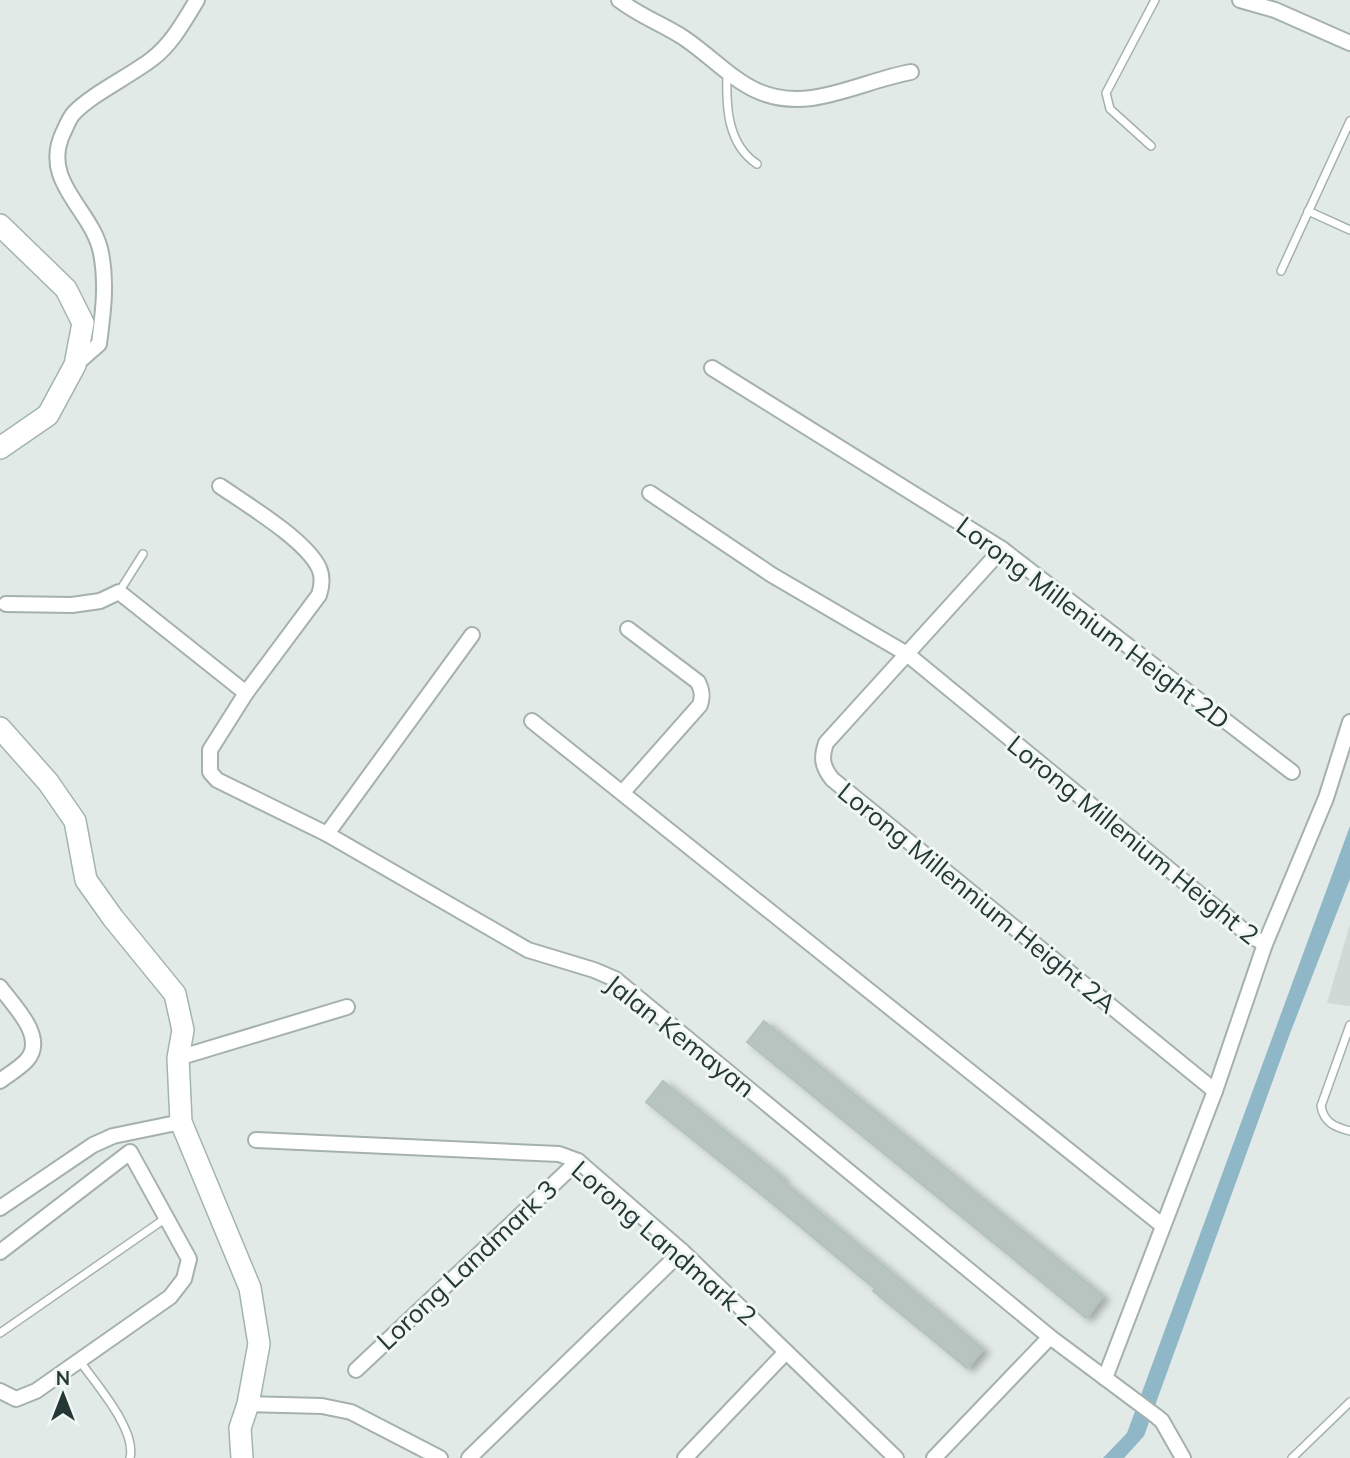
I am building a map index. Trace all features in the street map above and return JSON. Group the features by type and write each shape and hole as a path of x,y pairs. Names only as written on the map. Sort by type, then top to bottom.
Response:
{"main road":[{"path":"0,225 66,289 83,323 75,365 48,415 0,448"},
{"path":"0,728 48,782 75,821 86,880 113,918 175,994 183,1030 178,1058 181,1122 250,1288 259,1344 248,1404 240,1428 242,1458"}],"street":[{"path":"75,365 99,344 105,295 101,251 85,217 68,194 56,160 57,146 72,114 153,59 167,45 197,0"},
{"path":"619,0 652,22 681,36 745,86 764,94 800,98 831,94 911,72"},
{"path":"1240,0 1275,10 1350,43"},
{"name":"Lorong Millenium Height 2D","path":"712,368 1002,549 1292,772"},
{"name":"Jalan Kemayan","path":"220,486 295,538 319,567 323,585 319,595 246,693 210,750 210,772 216,780 327,834 528,950 615,979 1050,1337 1162,1421 1183,1458"},
{"name":"Lorong Millenium Height 2","path":"650,493 772,575 907,654 1249,935 1265,944 1215,1091 1105,1378"},
{"path":"907,654 1002,549"},
{"path":"6,604 72,605 100,601 119,592 246,693"},
{"path":"623,792 701,705 702,698 698,682 628,629"},
{"path":"327,834 472,635"},
{"name":"Lorong Millennium Height 2A","path":"907,654 826,743 822,761 825,770 832,779 1215,1091"},
{"path":"532,721 1163,1226"},
{"path":"1265,944 1326,799 1350,722"},
{"path":"0,987 26,1022 34,1042 33,1052 26,1062 0,1081"},
{"path":"178,1058 347,1006"},
{"path":"0,1208 93,1145 114,1136 181,1122"},
{"name":"Lorong Landmark 2","path":"256,1140 559,1154 578,1161 682,1251 895,1458"},
{"path":"0,1252 130,1152 189,1259 184,1279 170,1297 36,1391 16,1399 0,1391"},
{"name":"Lorong Landmark 3","path":"356,1370 578,1161"},
{"path":"469,1458 682,1251"},
{"path":"934,1458 1050,1337"},
{"path":"685,1458 786,1352"},
{"path":"248,1404 322,1406 351,1412 440,1458"}],"lane":[{"path":"1151,146 1110,109 1106,93 1155,0"},
{"path":"727,74 726,103 729,121 741,148 757,164"},
{"path":"1280,271 1350,121"},
{"path":"1308,211 1350,230"},
{"path":"119,592 143,554"},
{"path":"1350,1025 1321,1106 1323,1117 1334,1127 1350,1131"},
{"path":"0,1333 166,1217"},
{"path":"79,1360 124,1424 132,1448 130,1458"},
{"path":"1292,1458 1350,1402"}],"shaded area":[{"path":"1350,924 1350,1006 1327,1003"}],"water":[{"path":"1350,826 1350,879 1289,1036 1144,1436 1124,1458 1103,1458 1127,1433"}],"building":[{"path":"764,1021 1103,1296 1086,1318 747,1042"},
{"path":"663,1081 782,1177 780,1179 983,1349 967,1368 773,1204 646,1102"}]}
